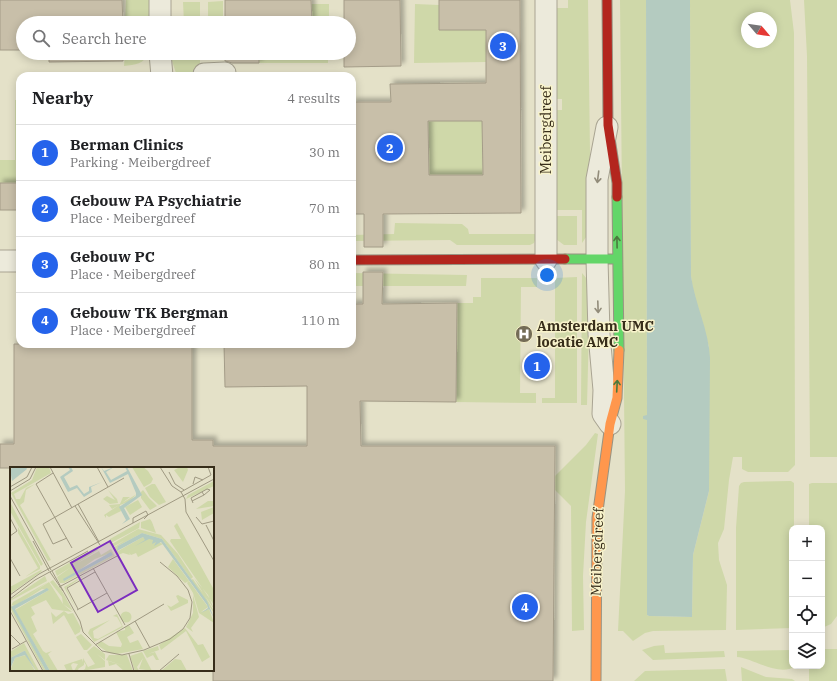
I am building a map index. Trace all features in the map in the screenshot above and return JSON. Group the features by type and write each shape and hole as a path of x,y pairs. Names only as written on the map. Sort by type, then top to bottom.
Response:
{"street":[{"path":"160,0 160,16"},
{"name":"Meibergdreef","path":"546,0 546,260"},
{"name":"Meibergdreef","path":"596,681 596,518 610,424 617,398 619,362 617,183 608,124 607,0"},
{"path":"161,60 162,72"},
{"name":"Meibergdreef","path":"608,124 597,179 597,259 599,334 604,390 603,414 610,424"},
{"path":"356,260 617,259"},
{"path":"0,261 16,261"}],"green space":[{"path":"126,0 150,0 150,16 125,16"},
{"path":"568,0 588,0 591,230 582,243 582,210 553,210 552,110 562,110 562,99 552,99 552,8 568,8"},
{"path":"620,0 646,0 647,416 643,416 643,419 647,419 647,615 692,617 693,555 709,491 709,347 693,292 691,276 690,0 790,0 794,33 795,465 788,472 748,472 742,469 742,457 733,457 724,529 718,543 719,560 727,585 726,630 653,631 645,633 633,641 623,631 618,631 625,491"},
{"path":"804,0 837,0 837,457 810,457 807,56"},
{"path":"223,1 223,16 208,16 208,2"},
{"path":"183,2 200,2 200,16 184,16"},
{"path":"311,4 329,4 329,16 312,16"},
{"path":"415,4 439,5 440,30 466,30 486,21 486,62 414,63"},
{"path":"124,60 145,60 135,64 124,66"},
{"path":"200,60 200,72 176,72 172,61"},
{"path":"259,60 328,60 328,63 259,63"},
{"path":"16,100 16,183 0,183 0,160 15,160"},
{"path":"428,121 482,121 483,175 429,175"},
{"path":"553,216 577,216 577,245 564,245 556,239"},
{"path":"395,223 462,224 468,229 469,234 537,234 534,243 530,245 457,245 450,240 356,241 356,235 394,234"},
{"path":"356,273 467,275 466,286 356,286"},
{"path":"582,273 587,279 590,289 587,405 581,405"},
{"path":"577,277 577,403 542,403 542,398 555,398 555,278"},
{"path":"481,278 537,278 537,287 521,287 520,393 536,393 536,403 456,402 457,303 473,303 473,297 481,297"},
{"path":"595,433 598,434 586,522 583,576 584,630 572,631 571,506 553,488 553,478 586,445"},
{"path":"791,481 794,483 794,525 789,525 789,628 736,630 736,528 739,486 744,482"},
{"path":"837,483 837,616 831,624 825,627 825,525 809,525 809,484"},
{"path":"664,645 665,653 724,651 725,657 653,660 642,650 654,646"},
{"path":"825,649 837,649 837,681 809,681 809,669 825,669"},
{"path":"789,650 789,669 774,669 737,657 737,651"},
{"path":"741,667 766,677 792,679 795,681 742,681"},
{"path":"725,669 727,681 634,681 645,671"}],"shaded area":[{"path":"646,0 690,0 691,276 705,328 710,358 709,491 693,555 692,617 647,615 647,420 643,419 643,416 647,415"}],"building":[{"path":"0,0 122,0 123,16 16,16 16,50 0,50"},
{"path":"225,0 311,0 312,16 225,16"},
{"path":"344,0 400,0 401,66 344,67 344,60 356,60 356,16 344,16"},
{"path":"439,0 520,0 521,213 383,214 383,247 364,247 364,214 356,214 356,102 391,102 390,84 486,83 486,30 439,30","holes":["428,121 482,121 483,175 429,175"]},
{"path":"49,60 123,60 123,61 49,62"},
{"path":"259,60 259,63 232,63 225,61"},
{"path":"0,183 16,183 16,210 0,210"},
{"path":"363,272 383,272 382,304 457,303 456,402 360,401 361,446 555,446 553,681 213,681 214,467 0,468 0,444 14,444 14,344 16,344 16,348 192,348 192,440 213,440 213,446 307,446 307,386 225,387 224,348 356,348 356,304 363,304"}],"traffic: fast":[{"path":"617,197 619,350"},
{"path":"565,259 617,259"}],"traffic: slow":[{"path":"596,681 597,518 610,424 617,398 619,350"}],"traffic: jam":[{"path":"607,0 608,125 617,183 617,197"},
{"path":"356,260 565,259"}],"place":[{"name":"Gebouw PC","path":"503,46"},
{"name":"Gebouw PA Psychiatrie","path":"390,148"},
{"name":"Amsterdam UMC locatie AMC","path":"524,334"},
{"name":"Berman Clinics","path":"537,366"},
{"name":"Gebouw TK Bergman","path":"525,607"}]}
